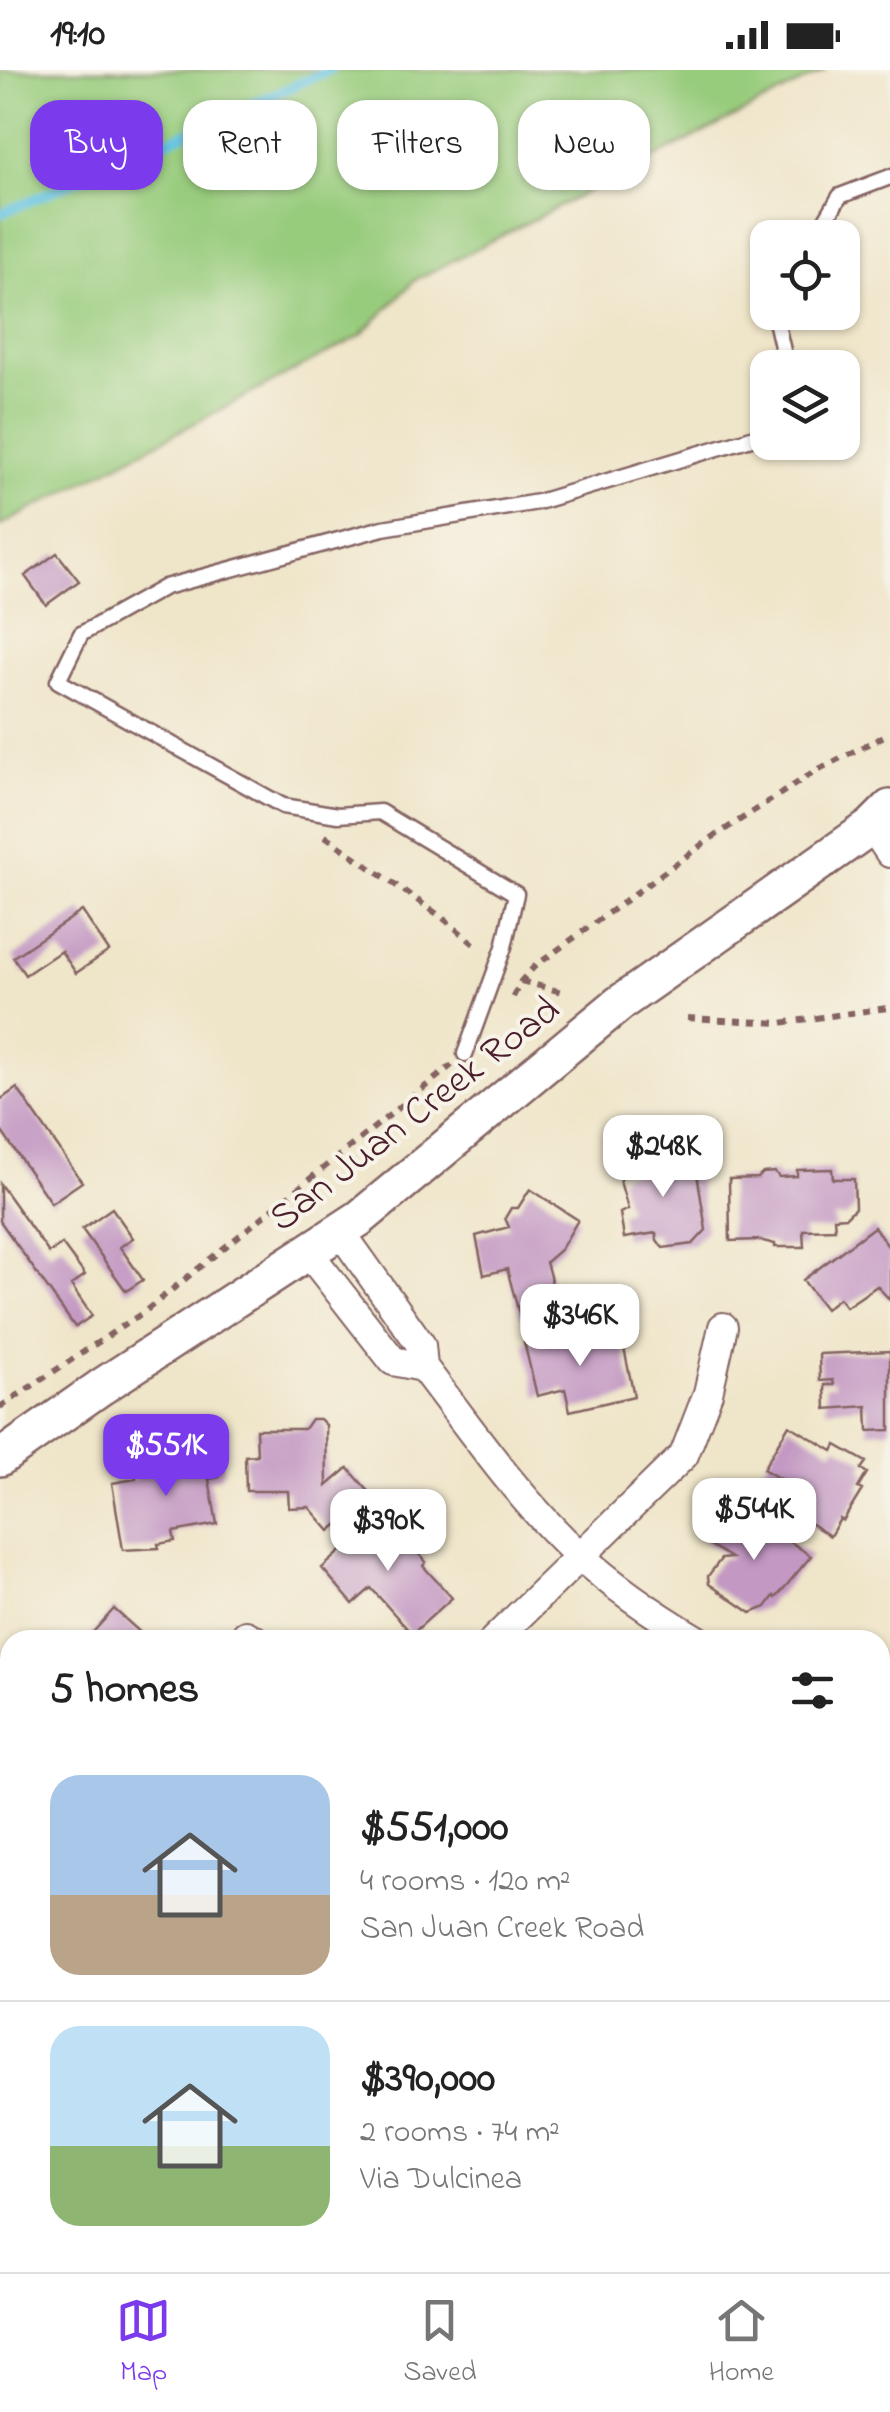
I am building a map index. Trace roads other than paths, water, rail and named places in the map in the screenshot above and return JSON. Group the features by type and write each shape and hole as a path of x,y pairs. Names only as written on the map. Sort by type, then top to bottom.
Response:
{"street":[{"name":"San Juan Creek Road","path":"0,1458 101,1386 340,1231 620,1003 886,828"},
{"path":"340,1231 420,1345 423,1367 523,1496 579,1555 644,1608 680,1630"},
{"path":"308,1252 393,1361 423,1367"},
{"path":"504,1630 684,1456 708,1393 723,1327"}],"lane":[{"path":"826,220 840,196 890,177"},
{"path":"465,1054 497,967 516,894 380,812 338,814 283,806 58,681 82,634 165,587 383,528 538,502 750,438"}],"waterway":[{"path":"0,214 330,70"}]}
